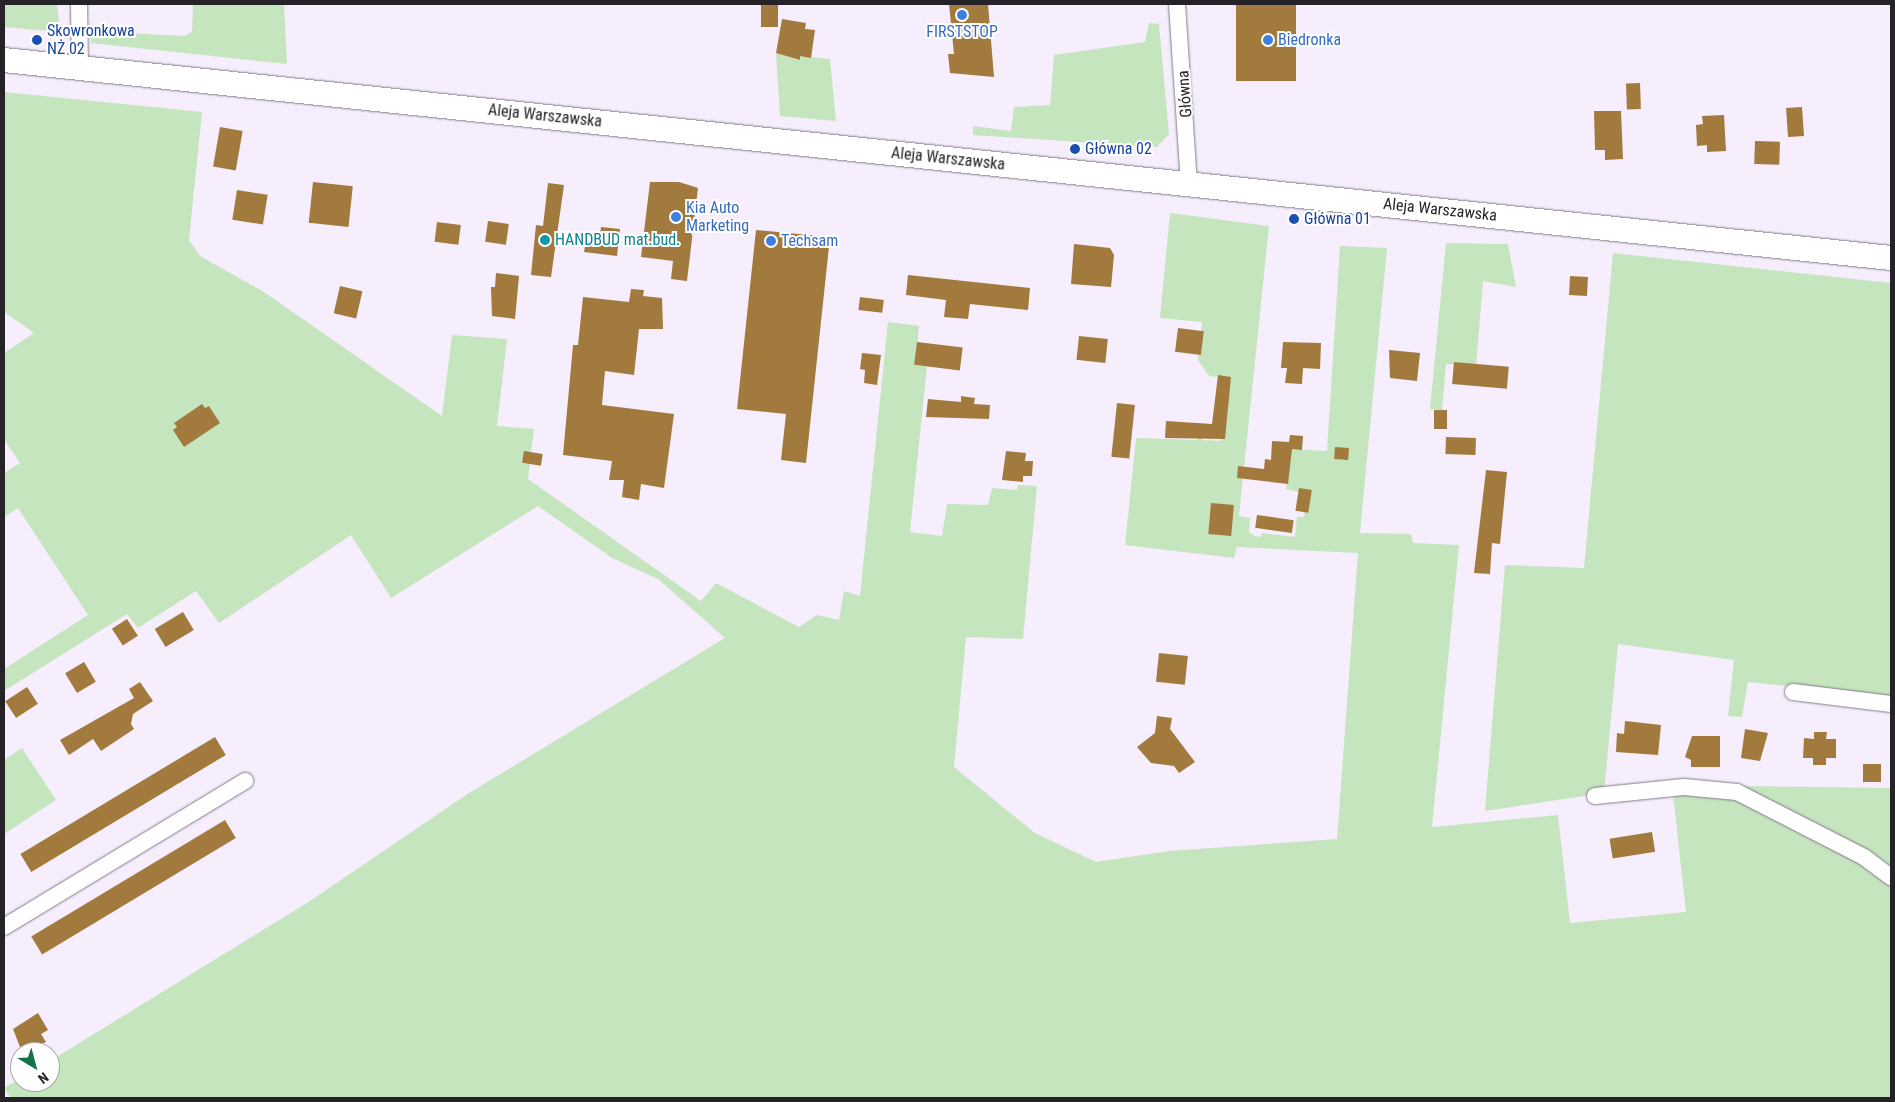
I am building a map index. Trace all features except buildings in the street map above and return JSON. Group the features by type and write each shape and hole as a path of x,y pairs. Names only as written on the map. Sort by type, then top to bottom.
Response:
{"street":[{"path":"79,4 80,68"},
{"name":"Główna","path":"1177,4 1189,184"},
{"name":"Aleja Warszawska","path":"4,60 1891,258"},
{"path":"1793,692 1891,704"},
{"path":"4,927 245,781"},
{"path":"1595,796 1684,788 1736,792 1864,857 1891,877"}],"green space":[{"path":"4,4 57,4 60,32 4,27"},
{"path":"193,4 284,4 287,64 91,43 90,31 185,36 192,32"},
{"path":"1149,23 1159,24 1169,134 1157,147 973,135 973,126 1011,131 1014,107 1050,105 1054,55 1145,42"},
{"path":"776,53 799,60 800,56 830,59 836,121 780,116"},
{"path":"4,92 202,112 189,240 200,256 264,292 442,416 452,335 507,339 497,426 534,429 528,479 701,601 716,583 799,627 817,615 839,620 844,591 860,596 888,322 919,326 915,365 927,366 910,532 942,536 947,504 988,505 992,488 1017,490 1018,485 1037,486 1023,639 966,637 954,767 1035,833 1096,862 1169,851 1337,839 1358,553 1237,547 1234,558 1125,545 1136,438 1197,440 1199,423 1203,427 1202,440 1221,441 1225,378 1209,376 1198,360 1202,322 1160,318 1170,213 1269,226 1239,516 1250,518 1249,532 1261,537 1262,533 1295,537 1297,517 1304,517 1306,494 1286,489 1289,449 1327,451 1340,246 1387,248 1360,533 1411,534 1413,543 1459,545 1432,827 1558,815 1570,923 1686,912 1672,785 1891,788 1891,1098 11,1098 4,1088 10,1085 10,1092 60,1092 60,1055 307,903 469,793 725,638 658,579 612,558 538,506 391,598 351,535 219,623 196,591 138,628 127,614 4,691 4,669 88,615 18,508 4,517 4,473 20,463 4,439 4,353 34,333 4,312"},
{"path":"1446,243 1508,244 1516,287 1483,281 1476,367 1446,364 1442,410 1430,409"},
{"path":"1613,253 1891,283 1891,696 1748,682 1742,717 1728,716 1734,660 1618,644 1604,793 1485,811 1505,565 1584,568"},
{"path":"22,748 56,800 4,834 4,760"}],"place":[{"name":"FIRSTSTOP","path":"962,15"},
{"name":"Skowronkowa NŻ 02","path":"37,40"},
{"name":"Biedronka","path":"1268,40"},
{"name":"Główna 02","path":"1075,149"},
{"name":"Kia Auto Marketing","path":"676,217"},
{"name":"Główna 01","path":"1294,219"},
{"name":"HANDBUD mat.bud.","path":"545,240"},
{"name":"Techsam","path":"771,241"}]}
